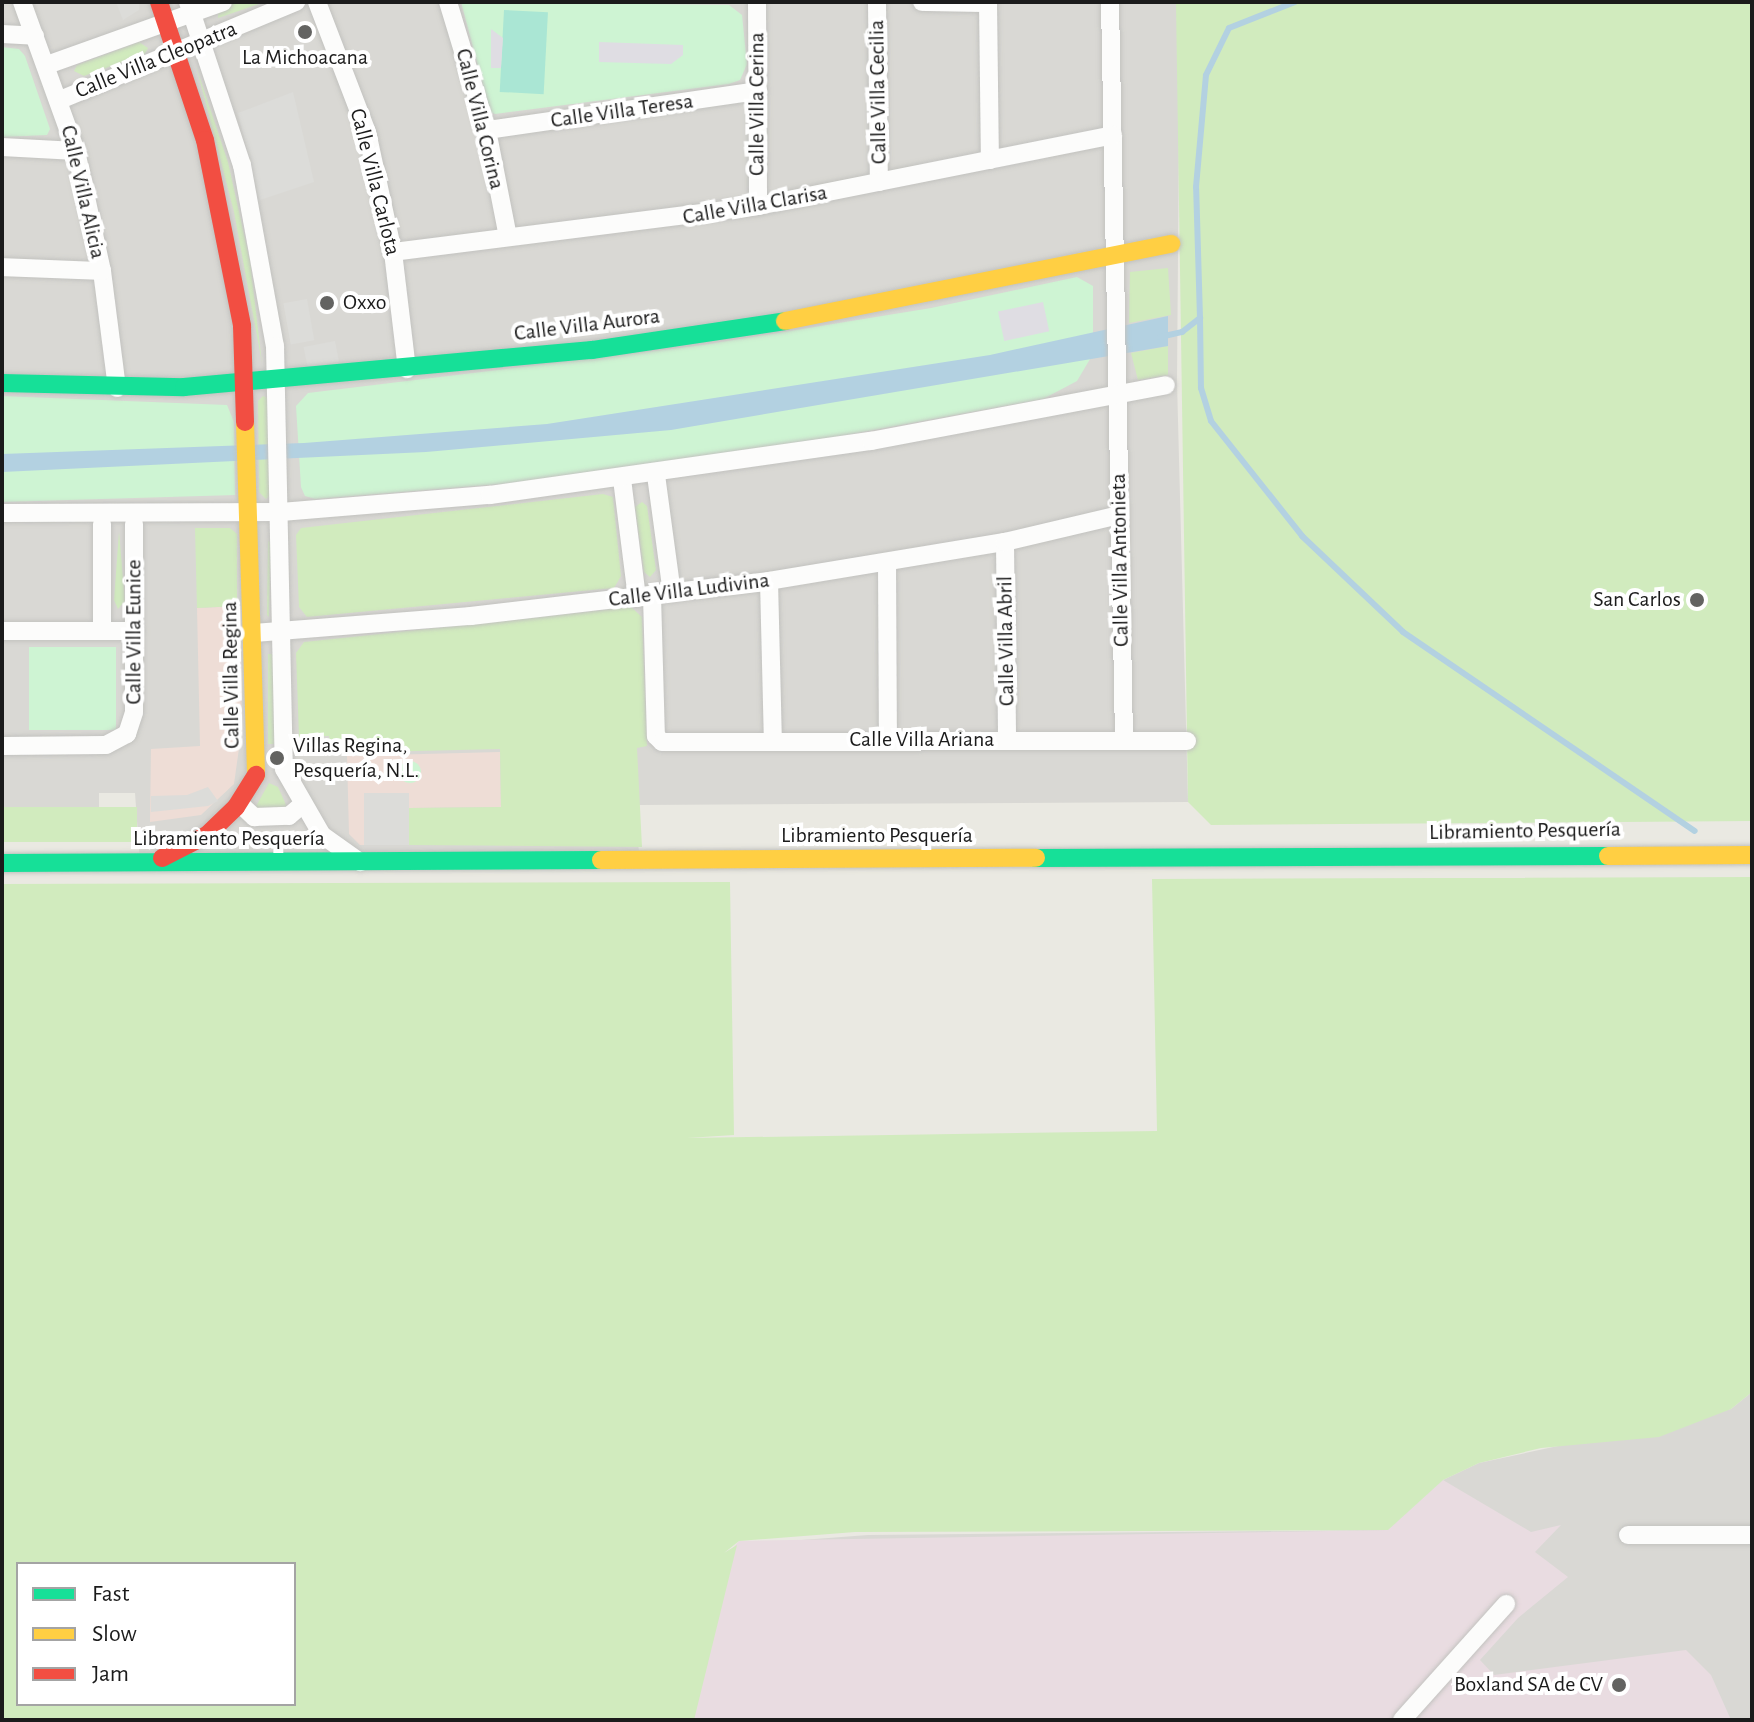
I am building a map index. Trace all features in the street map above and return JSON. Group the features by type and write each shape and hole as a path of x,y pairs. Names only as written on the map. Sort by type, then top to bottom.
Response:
{"street":[{"name":"Calle Villa Alicia","path":"22,2 76,151 102,271 117,388"},
{"path":"159,2 177,51 263,383"},
{"name":"Calle Villa Cleopatra","path":"47,65 166,22 190,8 223,2"},
{"name":"Calle Villa Cleopatra","path":"60,100 296,2"},
{"name":"Calle Villa Carlota","path":"317,2 367,132 393,252 407,369"},
{"name":"Calle Villa Corina","path":"448,2 487,130 508,237"},
{"name":"Calle Villa Cerina","path":"757,2 758,206"},
{"name":"Calle Villa Cecilia","path":"877,2 879,182"},
{"path":"922,2 988,3 990,160"},
{"path":"1110,2 1115,261"},
{"path":"190,8 203,40 248,189 263,383"},
{"path":"2,34 35,36"},
{"name":"Calle Villa Teresa","path":"487,130 758,91"},
{"name":"Calle Villa Clarisa","path":"393,252 637,225 758,206 1113,135"},
{"path":"2,147 76,151"},
{"name":"Calle Villa Aurora","path":"2,383 117,388 263,383 592,350 859,310 1115,261 1171,244"},
{"name":"Calle Villa Antonieta","path":"1115,261 1124,741"},
{"path":"2,267 102,271"},
{"name":"Calle Villa Regina","path":"263,383 247,421 248,476 266,512 282,631 284,769 319,831 363,863"},
{"name":"Calle Villa Regina","path":"146,862 186,848 217,827 243,795 257,768 254,633 266,512 280,476 279,422 263,383"},
{"path":"2,513 117,516 266,512 622,479 1166,385"},
{"path":"656,475 672,593"},
{"path":"622,479 644,597"},
{"name":"Calle Villa Ludivina","path":"254,633 644,597 769,581 1005,542 1119,515"},
{"name":"Calle Villa Eunice","path":"102,629 117,516"},
{"name":"Calle Villa Eunice","path":"2,746 106,745 123,738 133,720 135,631 117,516"},
{"name":"Calle Villa Abril","path":"1005,542 1007,740"},
{"path":"887,562 888,741"},
{"path":"769,581 773,740"},
{"name":"Calle Villa Ariana","path":"644,597 658,741 1187,741"},
{"path":"2,631 135,631"},
{"path":"273,773 298,796 289,816 254,817 243,795 263,774 273,773"},
{"path":"217,827 216,845 245,863"},
{"path":"288,863 318,851 319,831"},
{"name":"Libramiento Pesquería","path":"2,863 1752,855"},
{"path":"1628,1535 1752,1535"},
{"path":"1402,1720 1506,1604"}],"shaded area":[{"path":"2,2 1180,2 1177,382 1188,802 640,805 634,806 640,861 140,863 135,793 99,793 99,807 2,808"},
{"path":"116,2 139,2 139,10 123,20"},
{"path":"491,29 503,38 501,68 491,68"},
{"path":"599,42 683,45 683,55 671,64 599,62"},
{"path":"293,92 314,182 260,200 238,113"},
{"path":"307,299 314,340 291,345 283,303"},
{"path":"1043,302 1049,331 1004,341 998,312"},
{"path":"335,341 339,362 308,368 304,347"},
{"path":"241,606 242,727 234,784 201,815 150,822 151,749 200,746 197,608"},
{"path":"500,752 501,807 410,808 409,845 360,845 349,834 347,756"},
{"path":"208,787 218,801 208,806 151,812 151,796 187,795"},
{"path":"364,793 409,793 409,845 364,845"},
{"path":"1752,1392 1752,1720 421,1720 697,1575 737,1545 868,1535 1388,1530 1443,1480 1479,1463 1731,1409"},
{"path":"1443,1480 1531,1532 1561,1525 1535,1552 1568,1577 1518,1618 1480,1660 1494,1675 1686,1650 1711,1675 1731,1720 421,1720 718,1564 739,1541 1388,1530"}],"green space":[{"path":"238,2 265,2 218,18 218,10"},
{"path":"461,2 729,5 742,15 747,64 740,80 729,84 495,114 490,112"},
{"path":"1752,2 1752,821 1211,825 1188,802 1176,3"},
{"path":"504,10 548,12 544,94 500,92"},
{"path":"139,42 148,48 145,54 84,76 74,71 77,65"},
{"path":"2,47 19,49 25,56 50,129 47,135 2,137"},
{"path":"196,66 228,162 250,261 262,363 234,212"},
{"path":"1168,268 1171,315 1129,323 1130,272"},
{"path":"1077,277 1093,286 1093,354 1077,381 1043,399 743,454 526,482 315,499 305,496 301,487 296,406 308,393 703,345 931,308"},
{"path":"1168,346 1168,375 1138,380 1131,353"},
{"path":"2,396 227,405 234,422 235,495 2,502"},
{"path":"263,396 268,398 273,492 266,499 259,492 258,401"},
{"path":"603,494 613,497 621,576 614,588 307,617 299,607 296,535 301,528"},
{"path":"642,502 647,506 656,570 650,577 644,572 635,507"},
{"path":"195,528 230,528 237,534 237,606 197,608"},
{"path":"119,532 125,601 118,609 114,600"},
{"path":"268,541 271,543 269,617 267,615"},
{"path":"631,607 642,617 647,746 637,748 642,847 409,845 409,808 501,807 500,749 332,753 329,736 299,737 296,653 304,642"},
{"path":"29,647 116,647 116,730 29,730"},
{"path":"268,654 273,654 274,744 268,744"},
{"path":"410,761 418,764 421,772 418,780 410,783 402,780 399,772 402,764"},
{"path":"269,783 278,787 287,807 255,808"},
{"path":"2,807 137,807 137,842 2,842"},
{"path":"1752,877 1752,1392 1731,1409 1659,1437 1541,1448 1479,1463 1443,1480 1388,1530 855,1532 739,1541 724,1553 737,1545 694,1720 2,1720 2,884 730,882 734,1135 687,1138 1157,1131 1152,879"}],"water":[{"path":"1168,316 1168,346 671,430 426,452 2,472 2,454 304,443 547,424 990,355"}],"waterway":[{"path":"1160,337 1182,332 1200,318 1196,187 1206,75 1229,28 1295,2"},
{"path":"1200,318 1201,388 1211,421 1302,536 1403,632 1695,831"}],"traffic: fast":[{"path":"2,383 184,387 592,350 785,321"},
{"path":"1036,858 1608,856"},
{"path":"2,863 601,860"}],"traffic: slow":[{"path":"785,321 1171,244"},
{"path":"245,422 256,775"},
{"path":"1608,856 1752,855"},
{"path":"601,860 1036,858"}],"traffic: jam":[{"path":"159,2 205,140 242,326 245,422"},
{"path":"162,858 207,835 236,807 256,775"}],"place":[{"name":"La Michoacana","path":"305,32"},
{"name":"Oxxo","path":"327,303"},
{"name":"San Carlos","path":"1697,600"},
{"name":"Villas Regina, Pesquería, N.L.","path":"277,758"},
{"name":"Boxland SA de CV","path":"1619,1685"}]}
